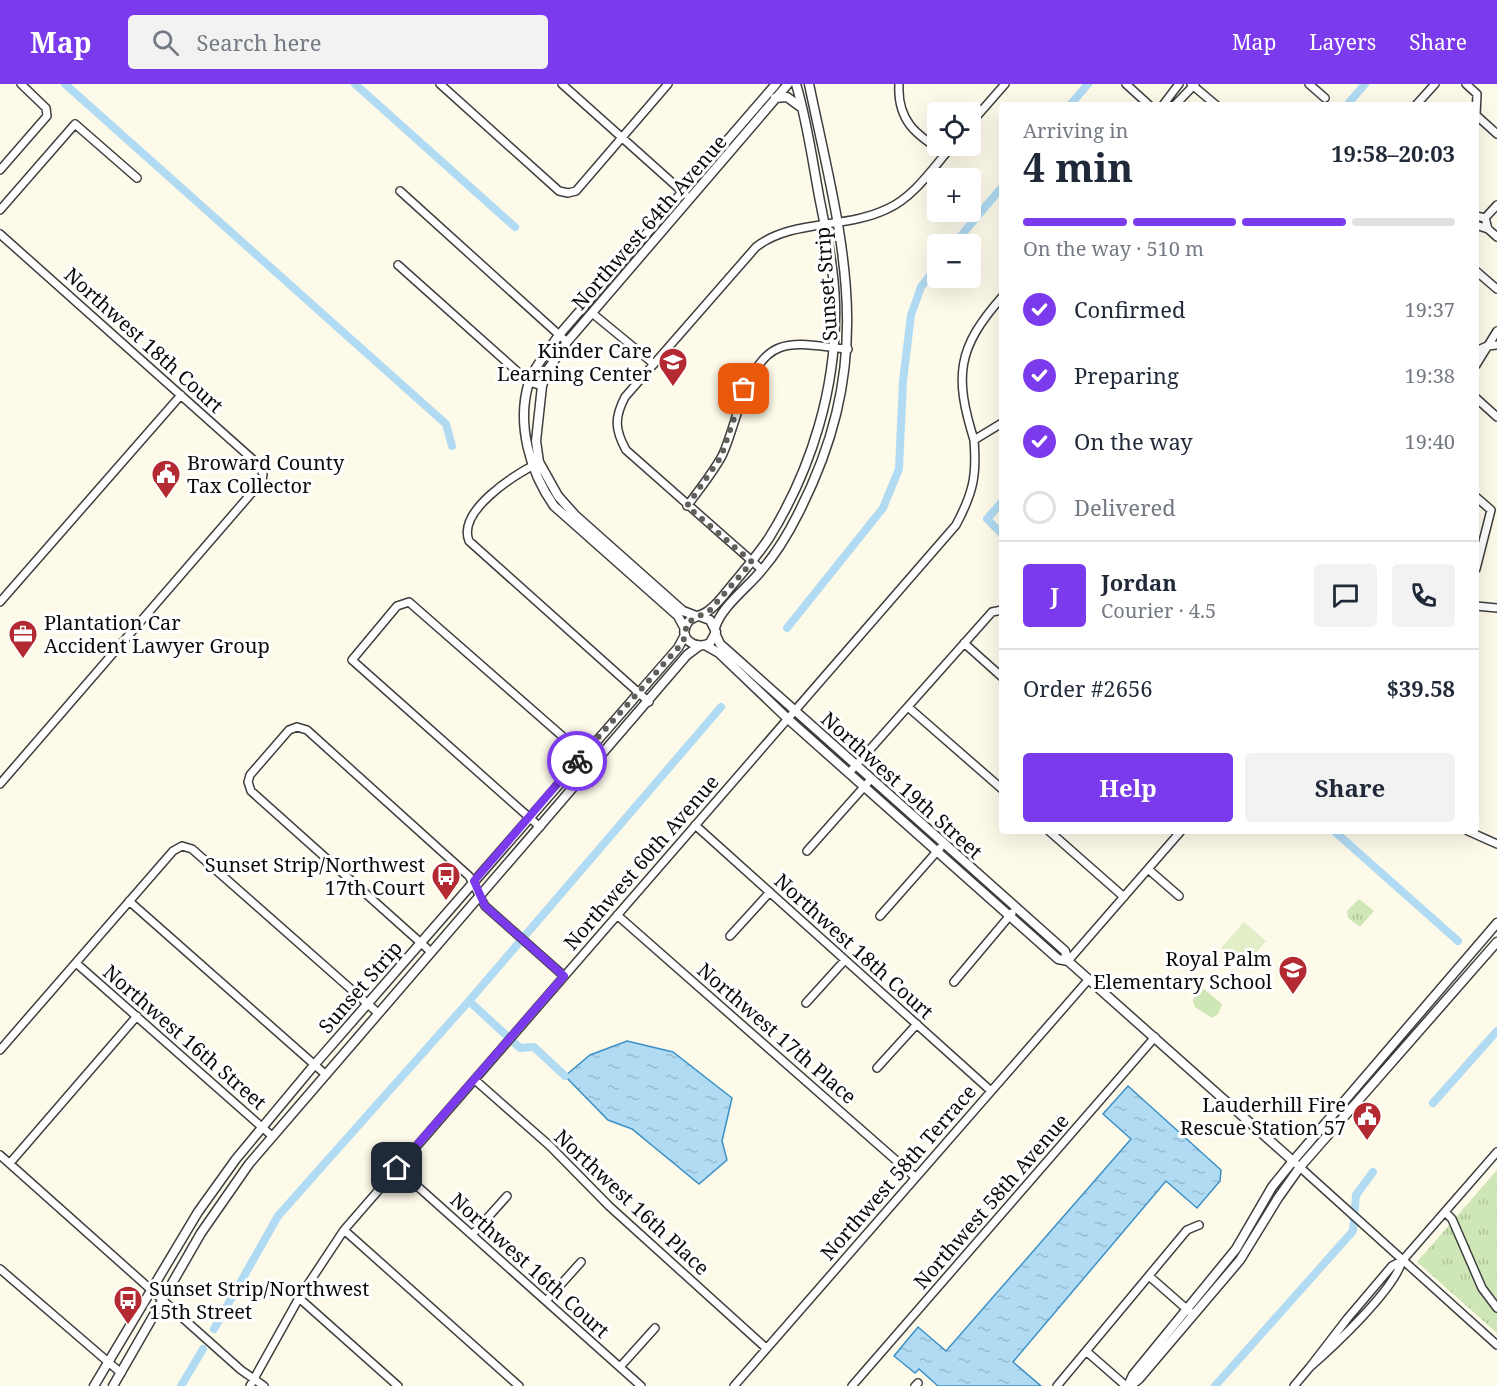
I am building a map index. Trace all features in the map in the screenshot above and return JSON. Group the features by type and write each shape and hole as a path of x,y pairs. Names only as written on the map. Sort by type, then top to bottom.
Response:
{"street":[{"path":"0,170 47,116 46,108 21,84"},
{"path":"440,84 559,191 568,193 576,191 668,84"},
{"path":"562,84 686,195"},
{"name":"Northwest 64th Avenue","path":"542,386 547,371 567,342 776,84"},
{"name":"Northwest 64th Avenue","path":"530,382 559,336 686,195 757,122 774,98 788,84"},
{"name":"Sunset Strip","path":"697,616 714,606 752,562 794,492 815,437 834,349 833,279 825,226 796,84"},
{"name":"Sunset Strip","path":"715,630 722,615 762,570 796,518 814,482 830,441 842,390 848,349 848,293 839,224 808,84"},
{"path":"898,84 898,99 902,116 927,142"},
{"path":"981,111 1005,84"},
{"path":"1126,84 1146,102"},
{"path":"1165,102 1179,84"},
{"path":"1178,102 1193,84 1213,102"},
{"path":"1309,84 1325,98"},
{"path":"1419,102 1435,84"},
{"path":"1466,84 1477,94 1477,102"},
{"path":"774,98 787,97 802,109"},
{"path":"1479,119 1497,134"},
{"path":"0,210 75,124 137,178"},
{"path":"762,570 626,450 617,435 615,423 618,410 625,397 756,247 779,233 839,224 865,218 889,208 909,195 942,156"},
{"path":"400,191 567,342"},
{"path":"1485,218 1497,205"},
{"path":"1479,217 1485,218"},
{"path":"1485,218 1488,229"},
{"path":"1479,226 1488,229 1497,237"},
{"name":"Northwest 18th Court","path":"0,234 259,465 263,474 262,481 0,783"},
{"path":"398,265 530,382 542,386 536,464 539,485 554,506 678,616 689,642 702,646 713,640 715,630 710,620 683,611 575,515 558,496 536,464 525,428 530,382"},
{"path":"1479,274 1497,289"},
{"name":"Northwest 60th Avenue","path":"252,1383 299,1298 344,1230 956,525 969,501 976,473 974,440 965,410 962,378 964,355 974,333 999,301"},
{"path":"592,313 654,364"},
{"path":"1479,360 1497,331"},
{"path":"687,506 721,457 744,389 770,354 776,349 792,345 848,349"},
{"path":"1479,350 1497,345"},
{"path":"0,602 181,395"},
{"path":"1479,401 1497,417"},
{"path":"974,440 999,425"},
{"path":"815,437 830,441"},
{"path":"536,464 499,486 467,523 465,532 469,541 649,702"},
{"path":"1479,500 1491,510 1479,557"},
{"path":"540,827 352,660 397,606 409,602 594,764"},
{"path":"1479,606 1497,608"},
{"path":"849,773 992,612 999,611"},
{"path":"685,632 687,623 697,616"},
{"name":"Northwest 19th Street","path":"715,630 720,644 944,843 1013,912"},
{"name":"Sunset Strip","path":"94,1386 109,1365 179,1243 222,1177 315,1065 678,648 685,632"},
{"path":"964,643 999,674"},
{"name":"Sunset Strip","path":"113,1386 191,1250 228,1193 272,1136 649,702 687,655 702,646"},
{"name":"Northwest 19th Street","path":"702,646 719,653 937,851 1065,951 1068,961 1497,1345"},
{"path":"908,707 999,786"},
{"path":"431,952 251,790 248,782 250,775 289,730 297,727 307,730 474,881 485,906 564,976"},
{"path":"807,851 871,779"},
{"name":"Northwest 18th Court","path":"695,825 991,1091"},
{"path":"1052,834 1124,897"},
{"path":"1068,961 1175,834"},
{"path":"1475,834 1497,844"},
{"path":"880,916 944,843"},
{"path":"0,1050 173,850 182,846 192,849 378,1013"},
{"path":"1148,869 1179,896"},
{"path":"730,936 770,892"},
{"path":"129,901 325,1074"},
{"path":"954,982 1013,912"},
{"name":"Northwest 17th Place","path":"618,915 915,1177"},
{"path":"1191,1312 1236,1249 1272,1187 1497,923"},
{"path":"1086,1351 1128,1386 1133,1375 1240,1260 1300,1167 1497,942"},
{"path":"806,1004 845,960"},
{"name":"Northwest 16th Street","path":"76,963 272,1136"},
{"name":"Northwest 58th Terrace","path":"734,1386 1089,980"},
{"path":"10,1163 137,1017"},
{"path":"878,1068 917,1024"},
{"name":"Northwest 58th Avenue","path":"852,1386 1155,1037"},
{"name":"Northwest 16th Place","path":"475,1080 550,1146 609,1206 766,1348"},
{"path":"1294,1386 1392,1266 1402,1261 1497,1152"},
{"path":"0,1155 163,1299 252,1383 264,1386"},
{"name":"Northwest 16th Court","path":"397,1168 641,1386"},
{"path":"472,1235 507,1196"},
{"path":"1445,1212 1452,1219 1482,1288 1497,1308"},
{"path":"1057,1386 1187,1230 1199,1225"},
{"path":"344,1230 519,1386"},
{"path":"179,1243 191,1250"},
{"path":"546,1301 581,1262"},
{"path":"0,1269 121,1373"},
{"path":"1149,1276 1191,1312"},
{"path":"299,1298 398,1386"},
{"path":"620,1367 655,1328"}],"green space":[{"path":"1359,899 1374,911 1360,927 1348,918 1347,911"},
{"path":"1244,922 1266,941 1243,968 1221,948"},
{"path":"1204,989 1222,1004 1218,1014 1212,1018 1195,1007 1193,1001 1197,991"},
{"path":"1497,1170 1497,1333 1417,1262"}],"water":[{"path":"627,1041 673,1052 732,1098 722,1141 727,1160 699,1184 632,1129 608,1120 565,1076 590,1055"},
{"path":"1128,1086 1221,1170 1220,1181 1197,1208 1166,1181 1013,1362 1041,1386 938,1386 919,1369 915,1373 894,1356 918,1327 946,1351 1131,1139 1103,1114"}],"waterway":[{"path":"65,84 446,424 452,446"},
{"path":"355,84 515,227"},
{"path":"1073,102 1088,84"},
{"path":"1350,102 1365,84"},
{"path":"962,234 999,191"},
{"path":"787,628 883,508 899,469 903,381 911,315 921,287 927,279"},
{"path":"999,505 987,519 999,531"},
{"path":"214,1329 278,1216 469,1001 721,707"},
{"path":"1337,834 1458,941"},
{"path":"469,1001 520,1048 534,1047 565,1076"},
{"path":"1433,1103 1497,1031"},
{"path":"1215,1386 1353,1231 1356,1195 1373,1172"},
{"path":"181,1386 203,1349"}],"way so far":[{"path":"577,761 682,643 687,623 710,610 752,562 687,506 721,457 733,429 744,389"}],"place":[{"name":"Kinder Care Learning Center","path":"673,388"},
{"name":"Broward County Tax Collector","path":"166,500"},
{"name":"Plantation Car Accident Lawyer Group","path":"23,660"},
{"name":"Sunset Strip/Northwest 17th Court","path":"446,902"},
{"name":"Royal Palm Elementary School","path":"1293,996"},
{"name":"Lauderhill Fire Rescue Station 57","path":"1367,1142"},
{"name":"Sunset Strip/Northwest 15th Street","path":"128,1326"}],"route":[{"path":"397,1168 564,976 485,906 474,881 577,761"}]}
